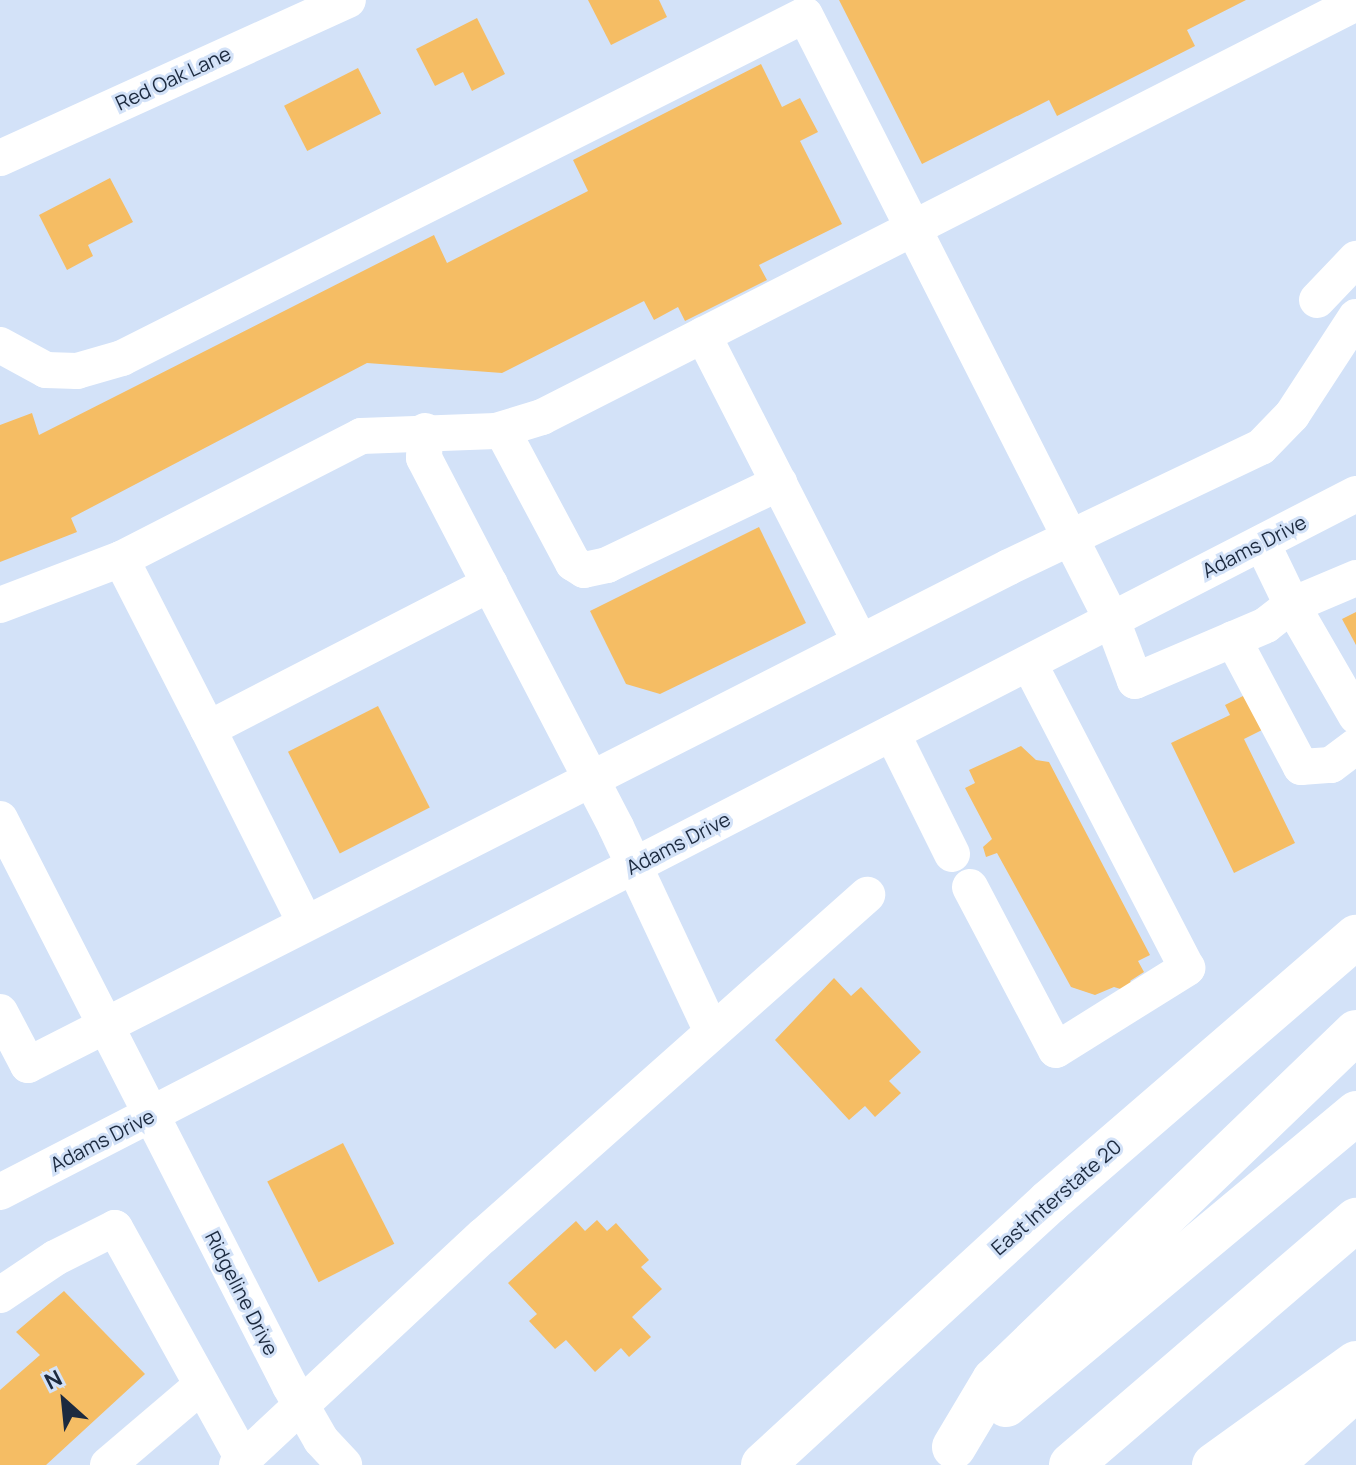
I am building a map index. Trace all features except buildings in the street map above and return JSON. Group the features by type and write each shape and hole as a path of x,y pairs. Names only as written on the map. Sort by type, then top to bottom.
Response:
{"main road":[{"name":"East Interstate 20","path":"763,1465 1049,1202 1356,937"},
{"path":"944,1456 994,1380 1356,1032"},
{"path":"944,1456 1356,1113"},
{"path":"1071,1465 1356,1220"},
{"path":"1214,1465 1356,1363"},
{"path":"1271,1465 1356,1389"}],"street":[{"name":"Red Oak Lane","path":"0,158 348,0"},
{"path":"0,605 121,559 339,445 385,432 502,430 542,417 1356,3"},
{"path":"0,345 46,370 77,371 122,358 805,15 1112,620 1135,681 1266,625 1292,605 1356,578"},
{"path":"1317,300 1356,259"},
{"path":"0,1012 14,1072 590,777 1069,537 1261,447 1292,415 1356,317"},
{"path":"703,335 860,642"},
{"path":"502,430 573,563 584,570 607,565 779,483"},
{"path":"425,431 424,458 590,777 712,1032"},
{"name":"Adams Drive","path":"0,1192 1356,494"},
{"path":"1262,543 1292,605 1356,716"},
{"path":"121,559 305,923"},
{"path":"208,729 490,584"},
{"path":"1233,639 1301,767 1331,765 1356,746"},
{"path":"970,887 1056,1050 1187,968 1029,663"},
{"path":"892,733 952,854"},
{"name":"Ridgeline Drive","path":"0,819 301,1406 321,1440 344,1465"},
{"path":"0,1295 55,1258 115,1228 202,1385 240,1462 867,895"},
{"path":"108,1465 202,1385"}]}
